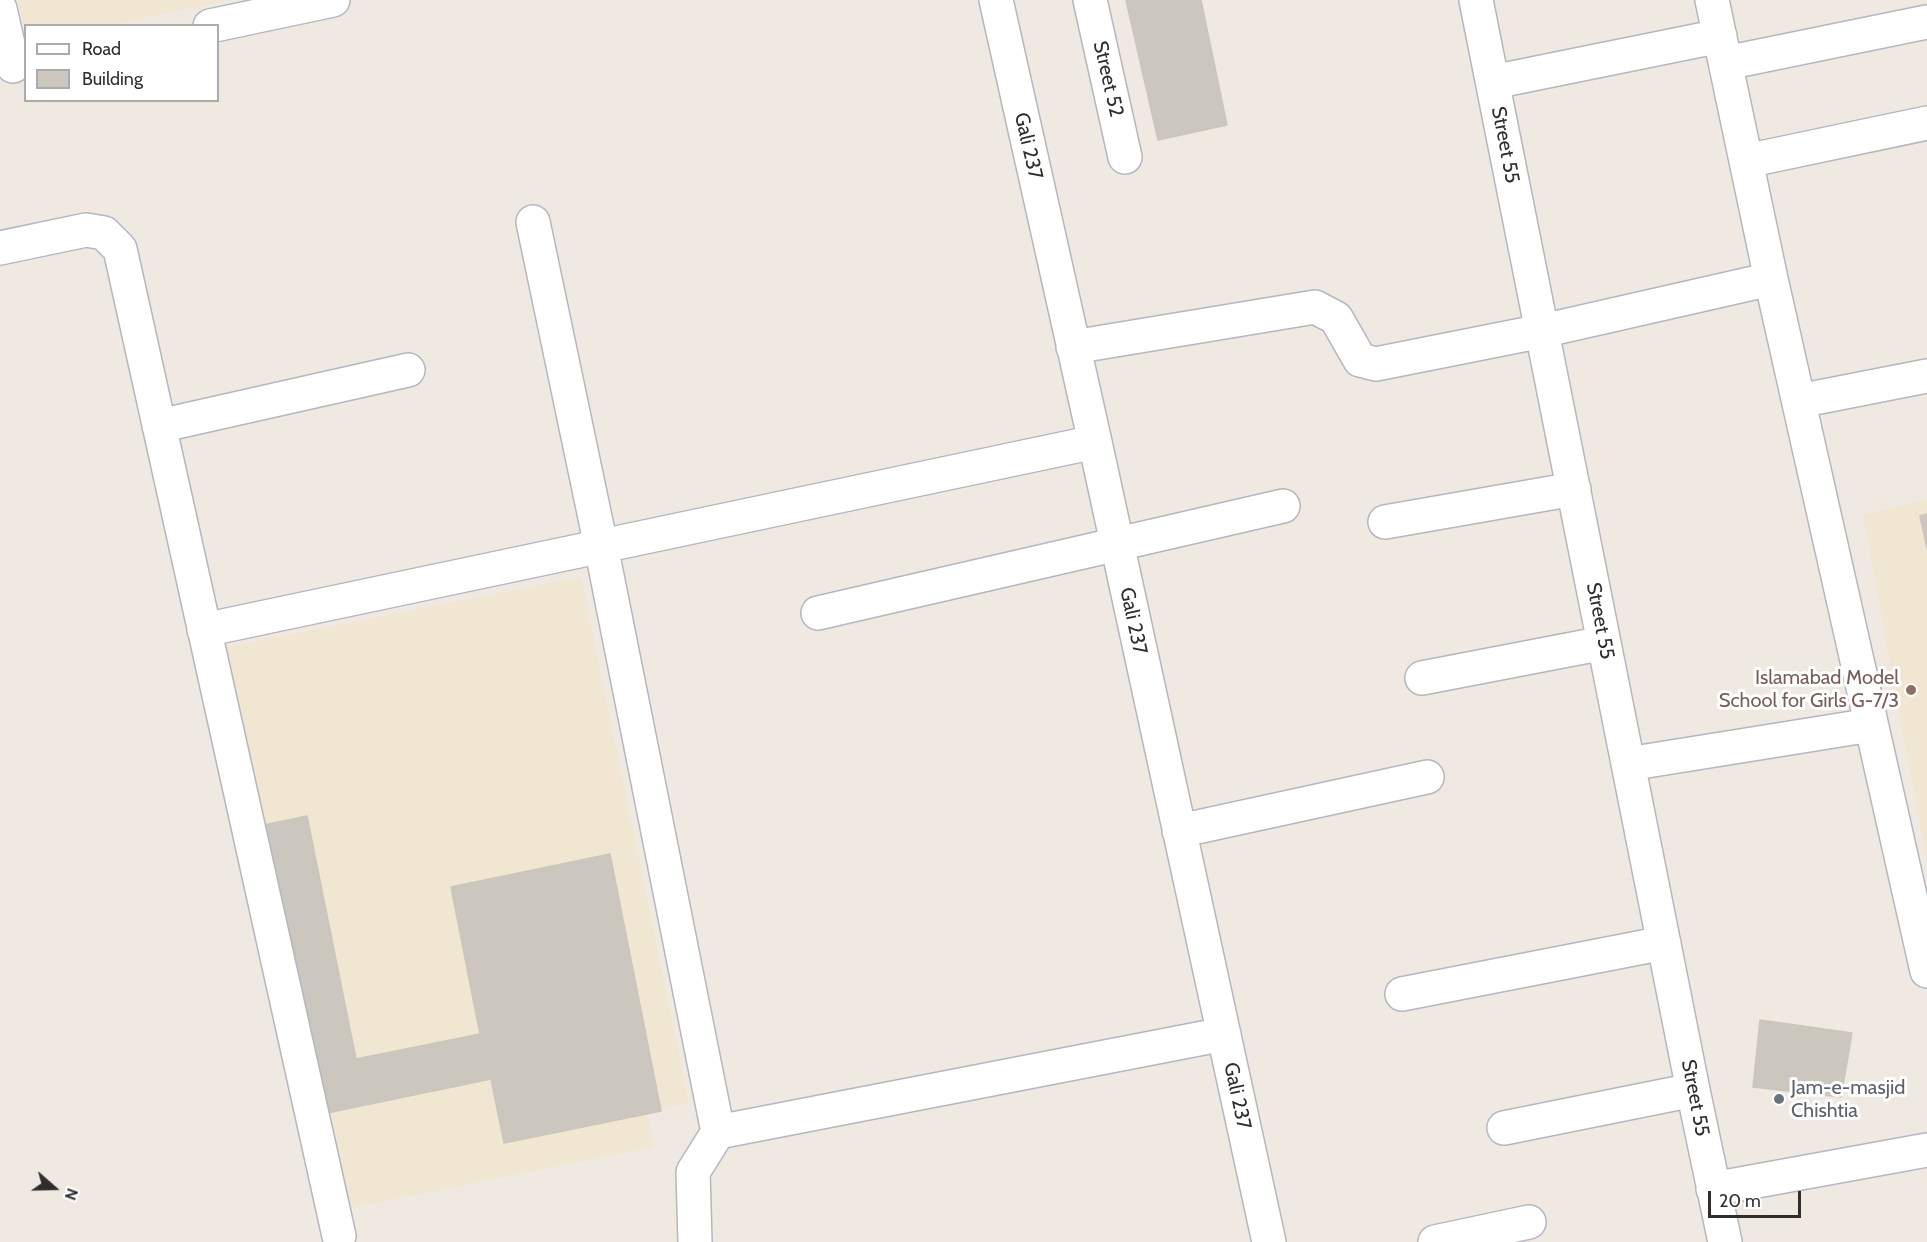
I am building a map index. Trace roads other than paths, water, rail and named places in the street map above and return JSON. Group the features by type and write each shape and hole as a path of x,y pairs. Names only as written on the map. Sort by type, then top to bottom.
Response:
{"street":[{"path":"219,24 333,0"},
{"name":"Gali 237","path":"996,0 1095,442 1269,1242"},
{"name":"Street 52","path":"1090,0 1125,157"},
{"name":"Street 55","path":"1476,0 1725,1242"},
{"path":"1713,0 1771,279 1927,971"},
{"path":"0,9 13,66"},
{"path":"1492,82 1927,22"},
{"path":"1746,161 1927,123"},
{"path":"533,222 718,1132 693,1172 695,1242"},
{"path":"0,248 86,230 104,233 120,249 339,1236"},
{"path":"1074,347 1315,307 1336,318 1360,360 1376,364 1542,331 1771,279"},
{"path":"159,426 408,370"},
{"path":"1799,401 1927,376"},
{"path":"204,630 1095,442"},
{"path":"1384,522 1574,489"},
{"path":"818,613 1283,506"},
{"path":"1422,678 1604,643"},
{"path":"1628,764 1871,725"},
{"path":"1179,831 1427,777"},
{"path":"1402,994 1664,944"},
{"path":"718,1132 1224,1034"},
{"path":"1504,1128 1693,1089"},
{"path":"1713,1189 1927,1150"},
{"path":"1435,1242 1529,1222"}],"place":[{"name":"Islamabad Model School for Girls G-7/3","path":"1911,690"},
{"name":"Jam-e-masjid Chishtia","path":"1779,1099"}]}
